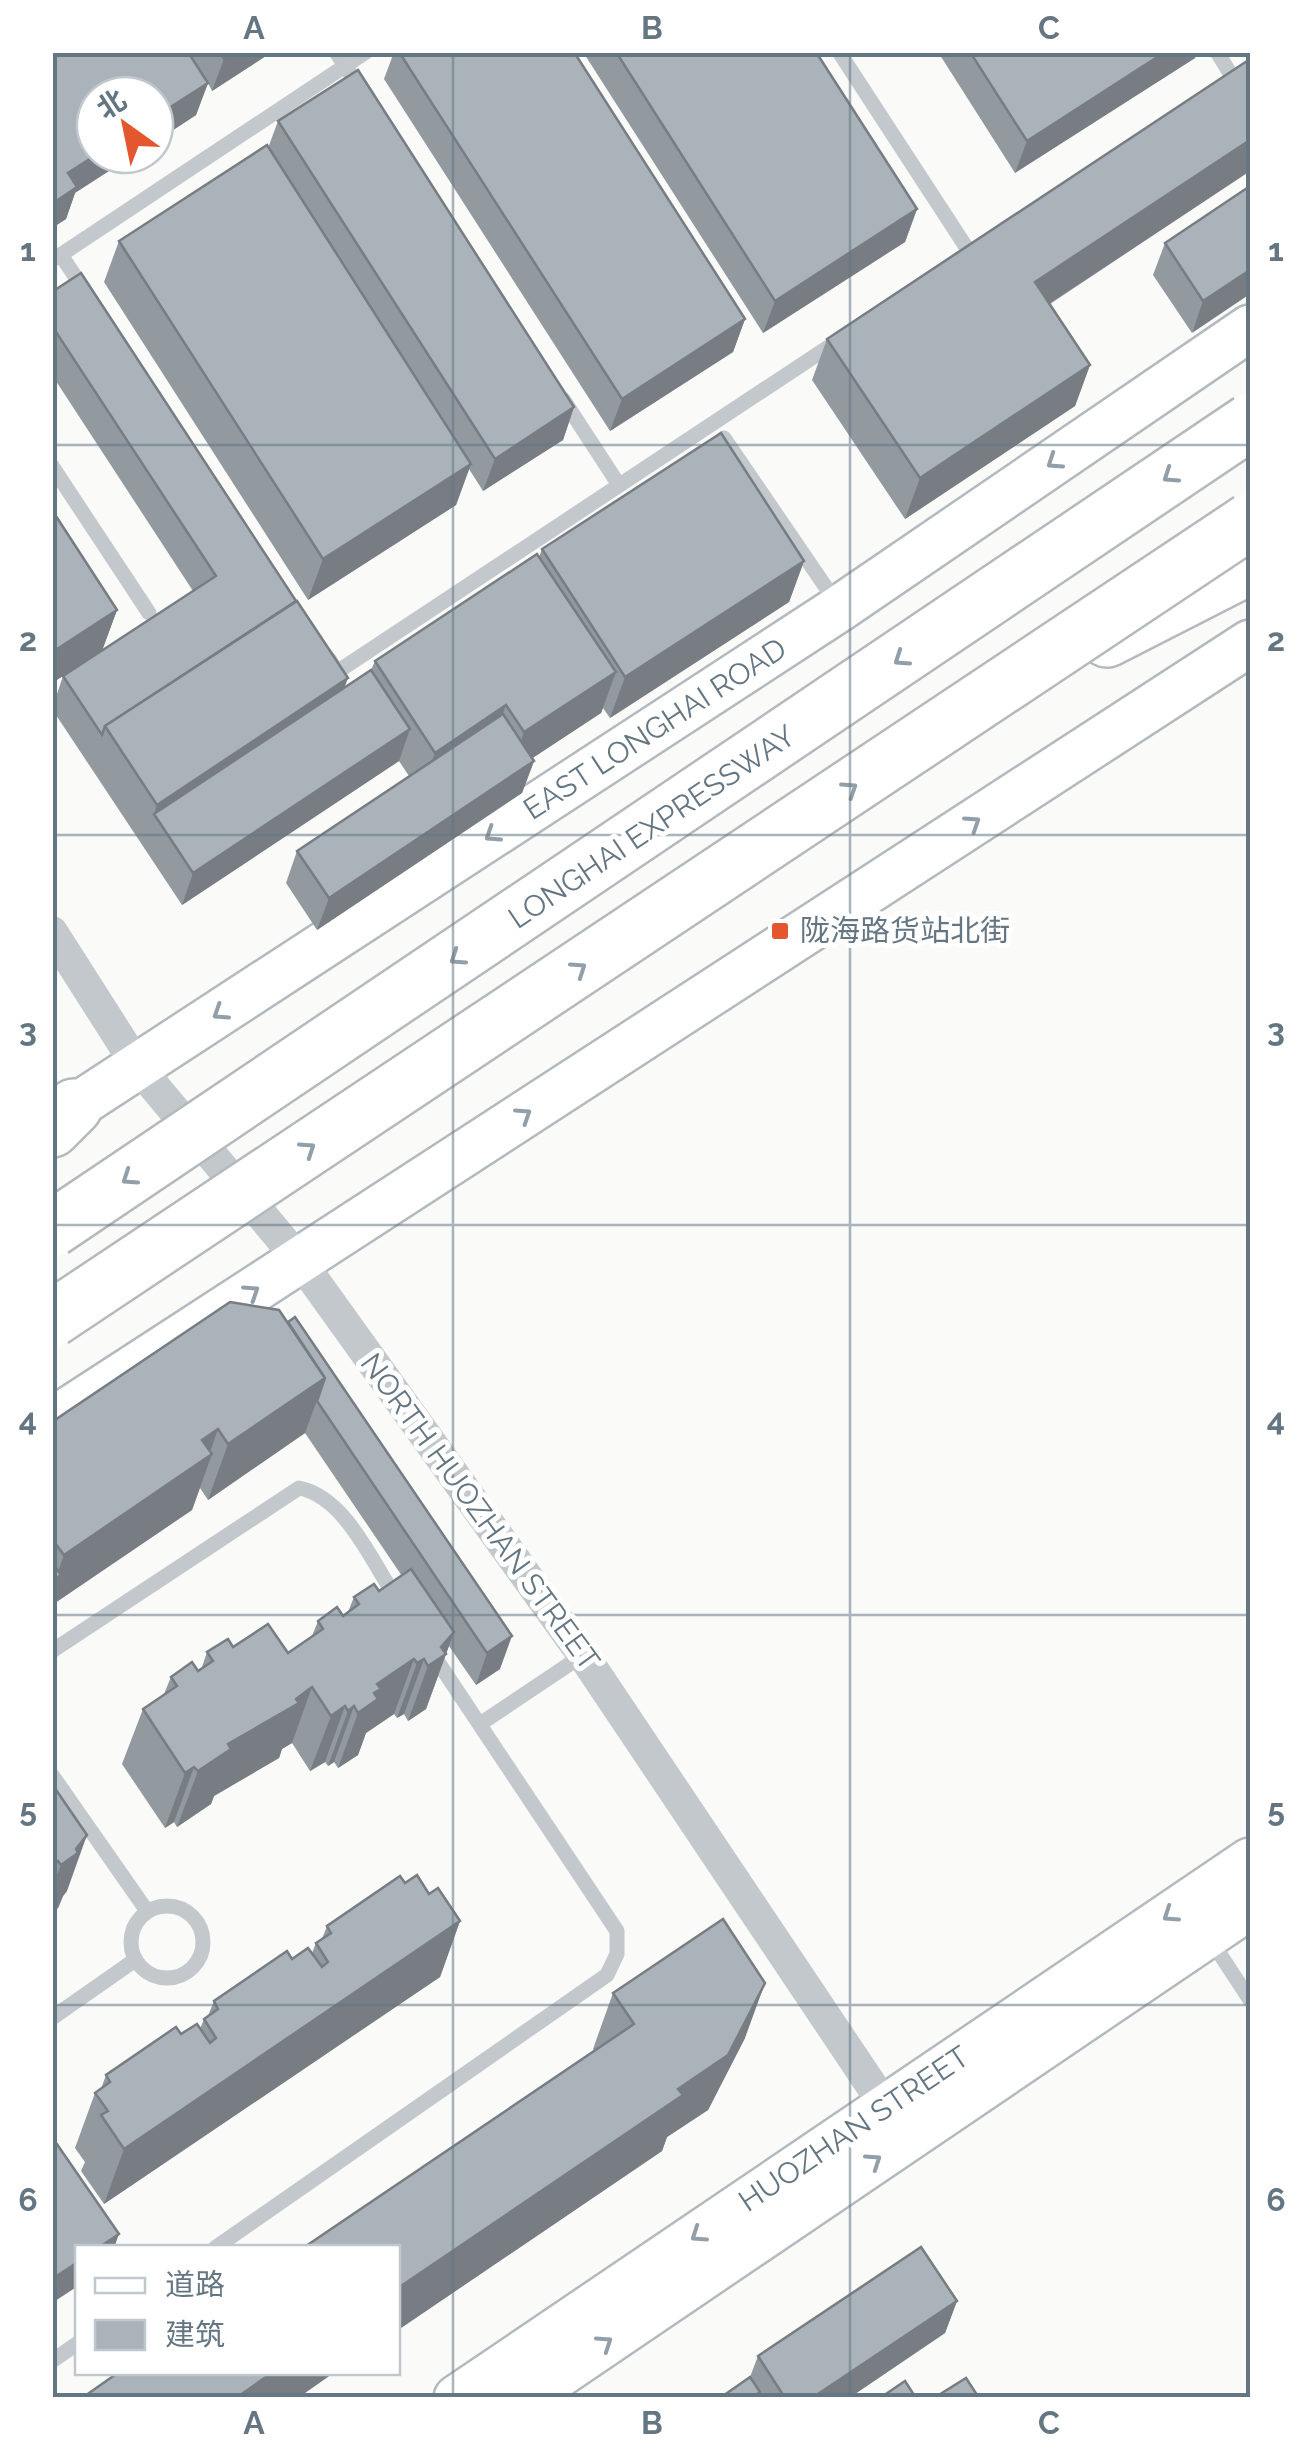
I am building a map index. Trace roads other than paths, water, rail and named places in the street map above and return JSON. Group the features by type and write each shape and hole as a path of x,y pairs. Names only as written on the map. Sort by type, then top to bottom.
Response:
{"highway":[{"name":"LONGHAI EXPRESSWAY","path":"52,1229 1250,422"},
{"path":"52,1319 1250,521"},
{"path":"975,706 1250,566"}],"street":[{"name":"EAST LONGHAI ROAD","path":"60,1119 840,608 1250,328"},
{"path":"52,1421 1250,643"},
{"name":"NORTH HUOZHAN STREET","path":"52,932 138,1066 300,1260 583,1655 886,2107"},
{"name":"HUOZHAN STREET","path":"457,2398 1250,1861"},
{"name":"HUOZHAN STREET","path":"524,2398 1250,1906"}],"lane":[{"path":"94,305 57,258 341,60 366,52"},
{"path":"839,52 970,253"},
{"path":"1216,52 1233,78"},
{"path":"341,60 368,100"},
{"path":"1217,89 1250,67"},
{"path":"954,264 986,242"},
{"path":"315,638 337,672 858,327"},
{"path":"553,384 619,485"},
{"path":"713,422 840,608"},
{"path":"52,466 149,614"},
{"path":"52,1651 298,1488 315,1491 334,1505 407,1615"},
{"path":"220,2245 608,1975 617,1954 617,1931 418,1630"},
{"path":"480,1724 583,1655"},
{"path":"52,1774 147,1912"},
{"path":"160,1906 186,1911 202,1934 202,1948 187,1972 173,1977 145,1971 136,1960 132,1934 147,1912 160,1906"},
{"path":"1207,1935 1250,2000"},
{"path":"52,2018 136,1960"},
{"path":"52,2361 75,2345"}],"place":[{"name":"陇海路货站北街","path":"780,931"}]}
